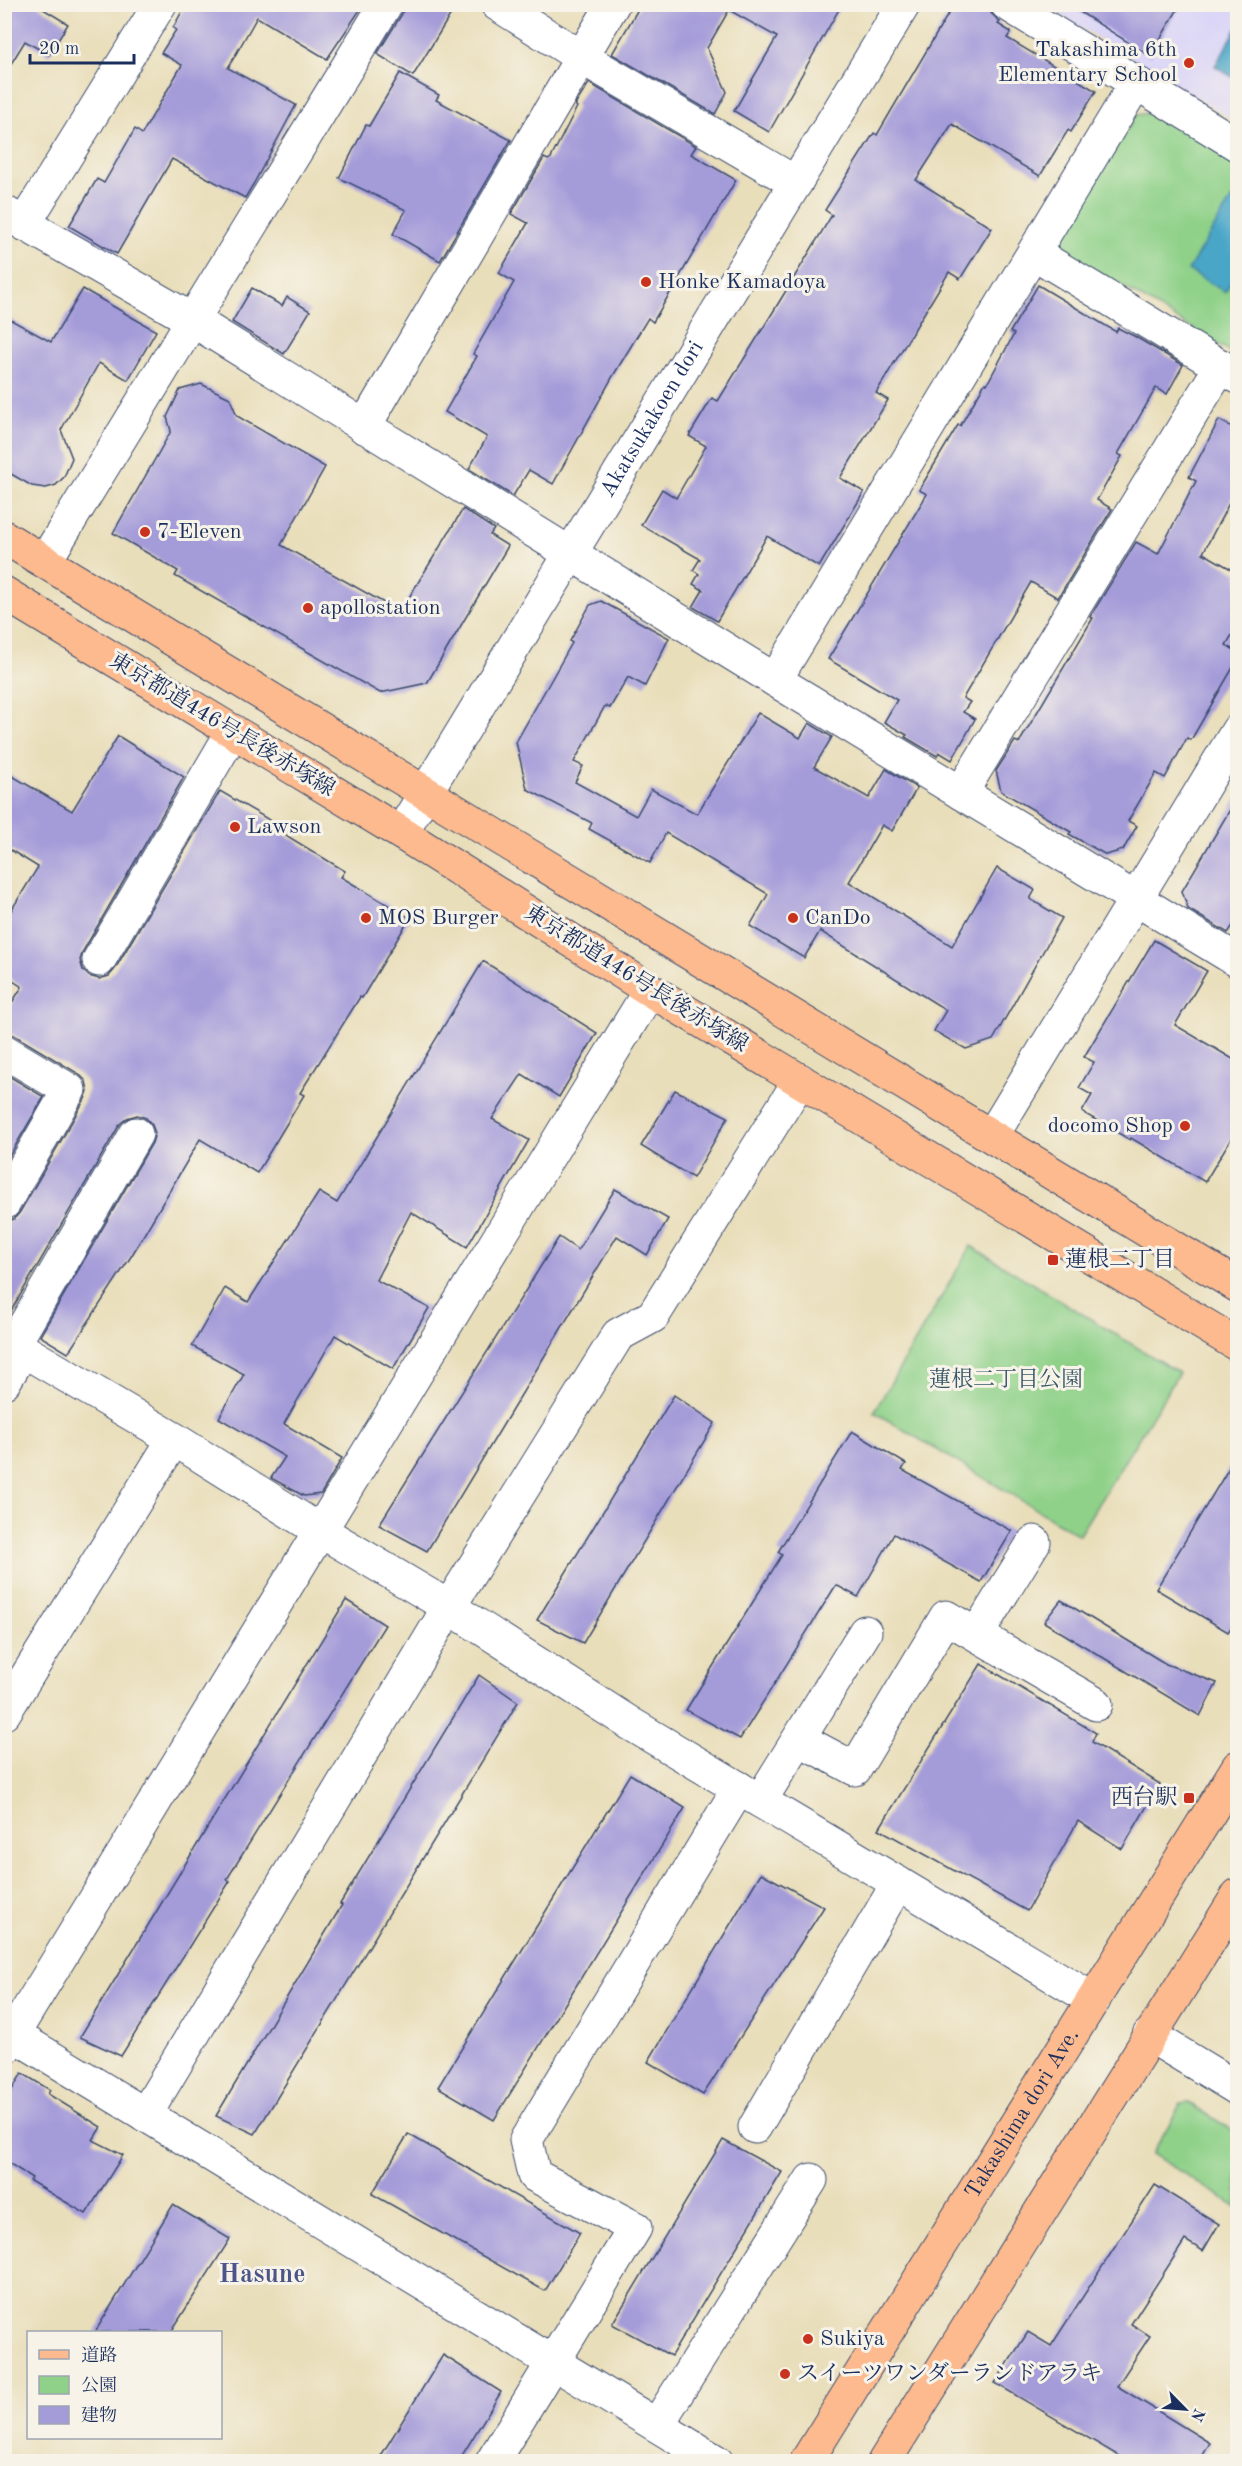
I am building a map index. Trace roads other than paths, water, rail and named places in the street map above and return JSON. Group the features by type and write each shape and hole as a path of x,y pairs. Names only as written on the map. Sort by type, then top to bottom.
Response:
{"main road":[{"name":"東京都道446号長後赤塚線","path":"4,537 1238,1286"},
{"name":"東京都道446号長後赤塚線","path":"4,593 401,833 650,990 1238,1345"},
{"name":"Takashima dori Ave.","path":"806,2462 1238,1767"},
{"path":"884,2462 1238,1895"}],"street":[{"path":"160,4 14,218 194,321 775,680 1238,961"},
{"path":"45,561 386,4"},
{"path":"497,4 580,57 796,183"},
{"path":"364,427 613,4"},
{"name":"Akatsukakoen dori","path":"401,833 904,4"},
{"path":"1007,4 1238,145"},
{"path":"775,680 1136,83"},
{"path":"961,793 1229,372 1034,253"},
{"path":"992,1136 1238,730"},
{"path":"99,960 233,732"},
{"path":"650,990 7,2038 145,2115 717,2462"},
{"path":"4,1051 69,1090 4,1203"},
{"path":"145,2115 449,1607 618,1335 653,1316 800,1080"},
{"path":"4,1382 14,1345 136,1134"},
{"path":"14,1345 174,1439 319,1530 449,1607 631,1724 1094,2000"},
{"path":"4,1713 174,1439"},
{"path":"977,1634 1034,1542"},
{"path":"799,1739 855,1769 946,1617 1096,1704"},
{"path":"492,2462 635,2228 534,2175 526,2140 750,1794 799,1739 864,1632"},
{"path":"755,2127 898,1883"},
{"path":"1149,2035 1238,2089"},
{"path":"657,2425 811,2180"}],"water":[{"path":"1237,28 1237,80 1215,66"},
{"path":"1232,198 1237,201 1237,271 1225,292 1188,270"}],"place":[{"name":"Takashima 6th Elementary School","path":"1189,63"},
{"name":"Honke Kamadoya","path":"646,282"},
{"name":"7-Eleven","path":"145,532"},
{"name":"apollostation","path":"308,608"},
{"name":"Lawson","path":"235,827"},
{"name":"MOS Burger","path":"366,918"},
{"name":"CanDo","path":"793,918"},
{"name":"docomo Shop","path":"1185,1126"},
{"name":"蓮根二丁目","path":"1053,1260"},
{"name":"西台駅","path":"1189,1798"},
{"name":"Sukiya","path":"808,2339"},
{"name":"スイーツワンダーランドアラキ","path":"785,2374"}],"district":[{"name":"Hasune","path":"262,2275"}],"park label":[{"name":"蓮根二丁目公園","path":"1006,1380"}]}
